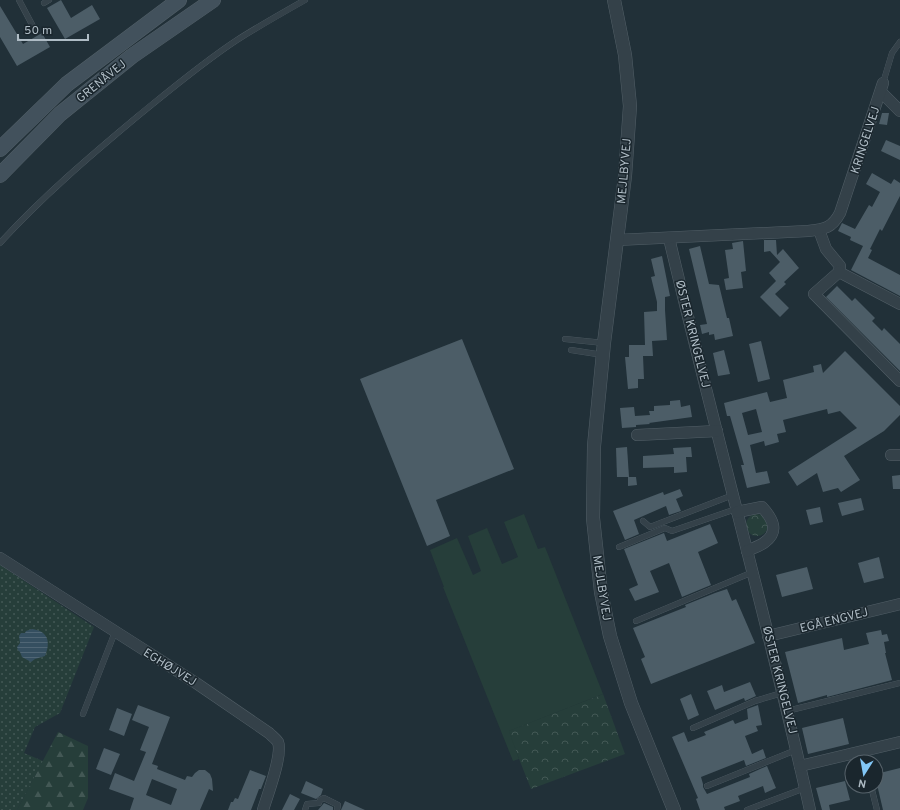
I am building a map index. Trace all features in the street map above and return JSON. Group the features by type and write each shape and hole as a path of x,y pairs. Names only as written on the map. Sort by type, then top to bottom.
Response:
{"main road":[{"name":"GRENÅVEJ","path":"0,149 67,84 179,0"},
{"name":"GRENÅVEJ","path":"0,175 60,114 132,56 213,0"}],"street":[{"name":"MEJLBYVEJ","path":"614,0 625,55 630,106 625,176 603,349 594,446 593,518 601,592 610,636 631,703 674,810"},
{"name":"KRINGELVEJ","path":"617,240 819,230 832,225 840,213 882,88"},
{"path":"882,88 900,110"},
{"path":"819,230 826,249 840,266 839,272 814,294 900,381"},
{"name":"ØSTER KRINGELVEJ","path":"669,238 753,572 810,810"},
{"path":"839,272 900,304"},
{"path":"637,435 717,431"},
{"path":"737,510 762,507 772,518 773,527 771,535 765,542 747,551"},
{"name":"EGHØJVEJ","path":"0,558 196,683 269,733 278,742 279,752 273,780 262,810"},
{"name":"EGÅ ENGVEJ","path":"768,636 900,604"},
{"path":"800,766 900,742"}],"lane":[{"path":"19,0 36,32"},
{"path":"44,3 49,0"},
{"path":"0,243 68,176 102,146 188,76 236,41 305,0"},
{"name":"KRINGELVEJ","path":"882,88 892,53 900,42"},
{"path":"565,339 603,349"},
{"path":"571,350 603,349"},
{"path":"643,521 650,527 733,495"},
{"path":"619,547 665,528 672,531 737,510"},
{"path":"636,621 753,572"},
{"path":"83,714 115,632"},
{"path":"787,711 900,684"},
{"path":"693,728 755,701 782,692"},
{"path":"707,786 796,750"},
{"path":"747,810 805,788"},
{"path":"873,794 877,810"},
{"path":"305,810 307,804 319,803 320,800 324,798 338,805 337,810"}],"green space":[{"path":"524,514 538,549 545,547 603,694 509,731 519,759 513,761 443,587 430,550 457,538 473,575 481,571 468,536 487,528 502,564 518,557 504,522"},
{"path":"757,514 765,517 768,525 765,533 757,536 749,533 746,525 749,517"},
{"path":"0,565 94,627 60,713 35,727 24,753 43,761 17,810 0,810"},
{"path":"603,694 625,754 531,789 508,731"},
{"path":"58,732 88,746 88,798 83,810 17,810"}],"water":[{"path":"32,629 42,632 45,635 48,646 45,656 31,662 22,657 17,647 20,643 19,636 21,633 25,633 26,631"}],"building":[{"path":"61,0 71,18 92,5 100,19 65,39 47,8"},
{"path":"0,6 23,44 42,33 50,47 17,66 0,37"},
{"path":"882,113 889,113 887,125 879,124"},
{"path":"886,140 900,146 900,160 881,151"},
{"path":"872,173 891,184 894,179 900,183 900,196 882,231 880,229 870,249 872,250 868,258 900,275 900,296 851,270 863,246 850,240 851,237 838,231 842,223 855,229 869,205 872,207 880,192 866,184"},
{"path":"764,240 776,240 777,255 783,249 799,268 784,282 786,284 775,294 789,308 780,317 760,297 776,281 769,273 780,262 770,251 764,252"},
{"path":"743,241 746,271 741,272 743,288 726,290 724,279 729,278 725,250 733,249 732,243"},
{"path":"700,246 709,284 719,285 733,336 715,340 714,334 709,335 709,332 702,334 700,325 707,324 689,249"},
{"path":"662,256 670,296 665,297 667,340 652,341 653,356 643,356 644,379 638,379 638,388 628,389 625,357 629,357 629,345 645,345 644,312 657,311 657,302 651,277 655,276 651,259"},
{"path":"837,286 852,301 855,298 875,318 872,321 882,331 884,328 900,344 900,371 826,297"},
{"path":"462,339 514,469 436,500 450,536 427,546 360,379"},
{"path":"761,341 770,379 758,382 749,344"},
{"path":"724,350 730,374 718,376 713,353"},
{"path":"845,351 900,406 900,415 884,431 844,456 860,480 841,492 838,488 823,492 817,473 797,486 788,472 857,428 840,411 828,414 827,409 783,420 786,432 777,434 779,442 765,446 764,441 750,445 756,473 767,471 770,483 747,488 741,465 744,465 730,416 727,416 724,403 767,392 770,402 787,398 783,380 814,372 813,366 821,364 823,373","holes":["756,409 762,432 748,435 742,413"]},
{"path":"680,400 681,407 690,405 692,417 622,428 620,408 634,407 635,416 650,415 649,411 654,411 654,406 670,405 670,401"},
{"path":"627,447 629,477 617,477 616,448"},
{"path":"691,447 692,457 686,457 687,472 674,473 674,467 643,468 643,456 674,454 673,448"},
{"path":"900,475 900,489 893,489 892,476"},
{"path":"628,477 636,477 637,485 628,486"},
{"path":"680,489 683,496 676,499 681,511 669,515 666,506 634,520 639,534 625,540 613,511 663,492 664,495"},
{"path":"861,498 864,510 842,516 838,503"},
{"path":"820,507 823,522 810,525 806,510"},
{"path":"710,524 718,543 698,552 711,585 682,597 669,563 650,571 659,592 635,601 629,589 638,585 624,549 664,533 667,541"},
{"path":"879,557 884,578 864,583 858,563"},
{"path":"807,567 813,589 782,597 776,575"},
{"path":"727,589 732,601 736,599 755,643 651,684 641,659 645,657 633,628 686,607 685,605"},
{"path":"881,630 882,635 887,634 889,641 884,642 885,653 892,680 798,703 785,652 842,638 844,650 869,644 866,633"},
{"path":"750,682 756,696 745,701 744,698 715,710 707,691 722,685 724,692"},
{"path":"691,694 699,715 688,720 680,699"},
{"path":"138,705 170,717 152,764 158,766 157,769 185,780 187,776 192,777 199,770 205,770 210,774 213,791 209,789 200,810 130,810 134,798 109,789 115,773 134,781 146,752 140,750 149,727 132,720","holes":["152,779 177,789 171,805 146,795"]},
{"path":"758,705 762,725 756,726 758,731 745,736 752,754 763,749 766,758 746,766 744,760 701,777 703,787 707,794 750,777 749,774 767,766 776,788 765,793 763,786 738,796 740,801 724,807 725,810 700,810 696,799 698,798 672,737 684,732 688,742 706,735 704,732 733,720 735,724 748,719 747,709"},
{"path":"117,708 132,714 124,736 109,730"},
{"path":"843,718 849,744 808,754 802,728"},
{"path":"104,748 120,754 111,775 96,769"},
{"path":"900,768 900,810 883,810 879,794 884,794 884,772"},
{"path":"250,770 266,776 251,810 228,810 231,802 233,802 235,798 238,799"},
{"path":"306,781 323,789 321,795 316,799 301,793"},
{"path":"844,781 844,794 848,794 850,800 829,805 830,810 822,810 816,788"},
{"path":"290,794 300,799 294,810 282,810"},
{"path":"345,801 365,810 341,810"},
{"path":"324,803 333,807 333,810 318,810"}]}
